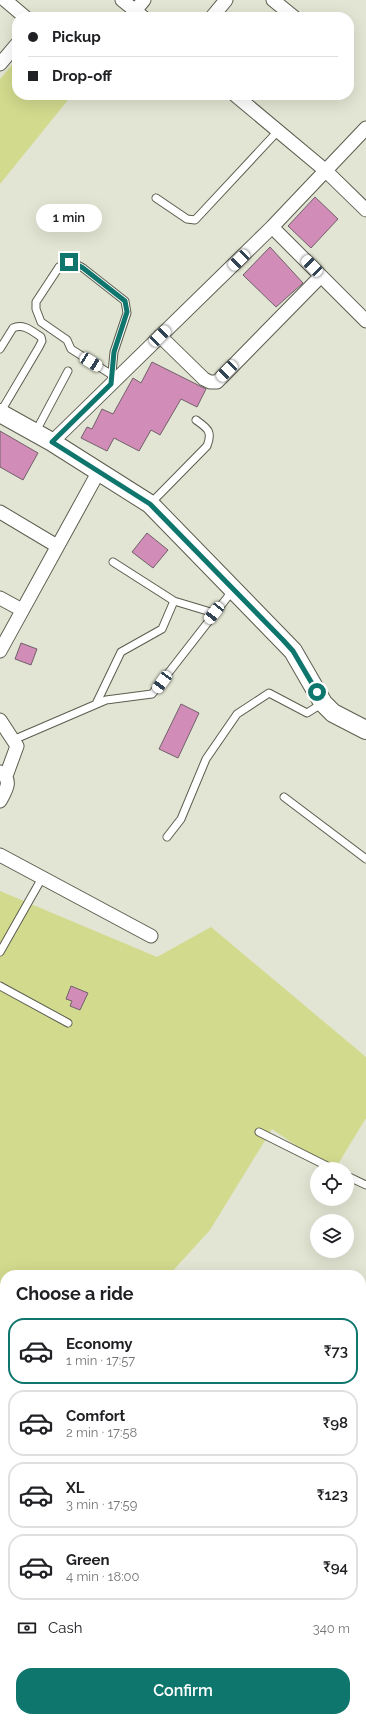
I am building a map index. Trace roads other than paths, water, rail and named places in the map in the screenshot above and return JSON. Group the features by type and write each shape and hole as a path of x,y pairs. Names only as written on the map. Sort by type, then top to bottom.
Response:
{"street":[{"path":"5,0 19,12"},
{"path":"122,0 137,12"},
{"path":"140,12 144,0"},
{"path":"216,12 226,0"},
{"path":"273,0 288,12"},
{"path":"0,64 12,50"},
{"path":"241,100 326,171 366,210"},
{"path":"52,442 112,380 160,336 272,227 366,128"},
{"path":"272,227 366,321"},
{"path":"160,336 204,379 210,382 216,382 321,276"},
{"path":"0,414 52,442 150,504 293,651 323,703 333,714 366,730"},
{"path":"0,651 99,471"},
{"path":"0,512 57,546"},
{"path":"0,598 22,610"},
{"path":"0,720 17,746 3,774 8,781 7,787 0,801"},
{"path":"0,855 151,936"}],"lane":[{"path":"156,198 187,219 195,220 278,131"},
{"path":"69,262 76,264 125,301 127,312 114,352 112,380 71,349 66,340 41,322 36,309 36,302 59,267 63,264 69,262"},
{"path":"0,349 13,328 16,326 25,327 41,337 42,341 40,347 0,414"},
{"path":"35,433 68,372"},
{"path":"150,504 207,446 210,438 208,429 196,420"},
{"path":"113,562 174,602 214,613"},
{"path":"13,740 106,700 152,694 233,589"},
{"path":"96,704 121,652 162,629 174,602"},
{"path":"167,837 181,819 206,759 237,714 269,693 306,713 323,703"},
{"path":"284,797 366,859"},
{"path":"0,952 42,878"},
{"path":"0,986 68,1022"},
{"path":"259,1132 319,1162"},
{"path":"354,1179 366,1185"}]}
